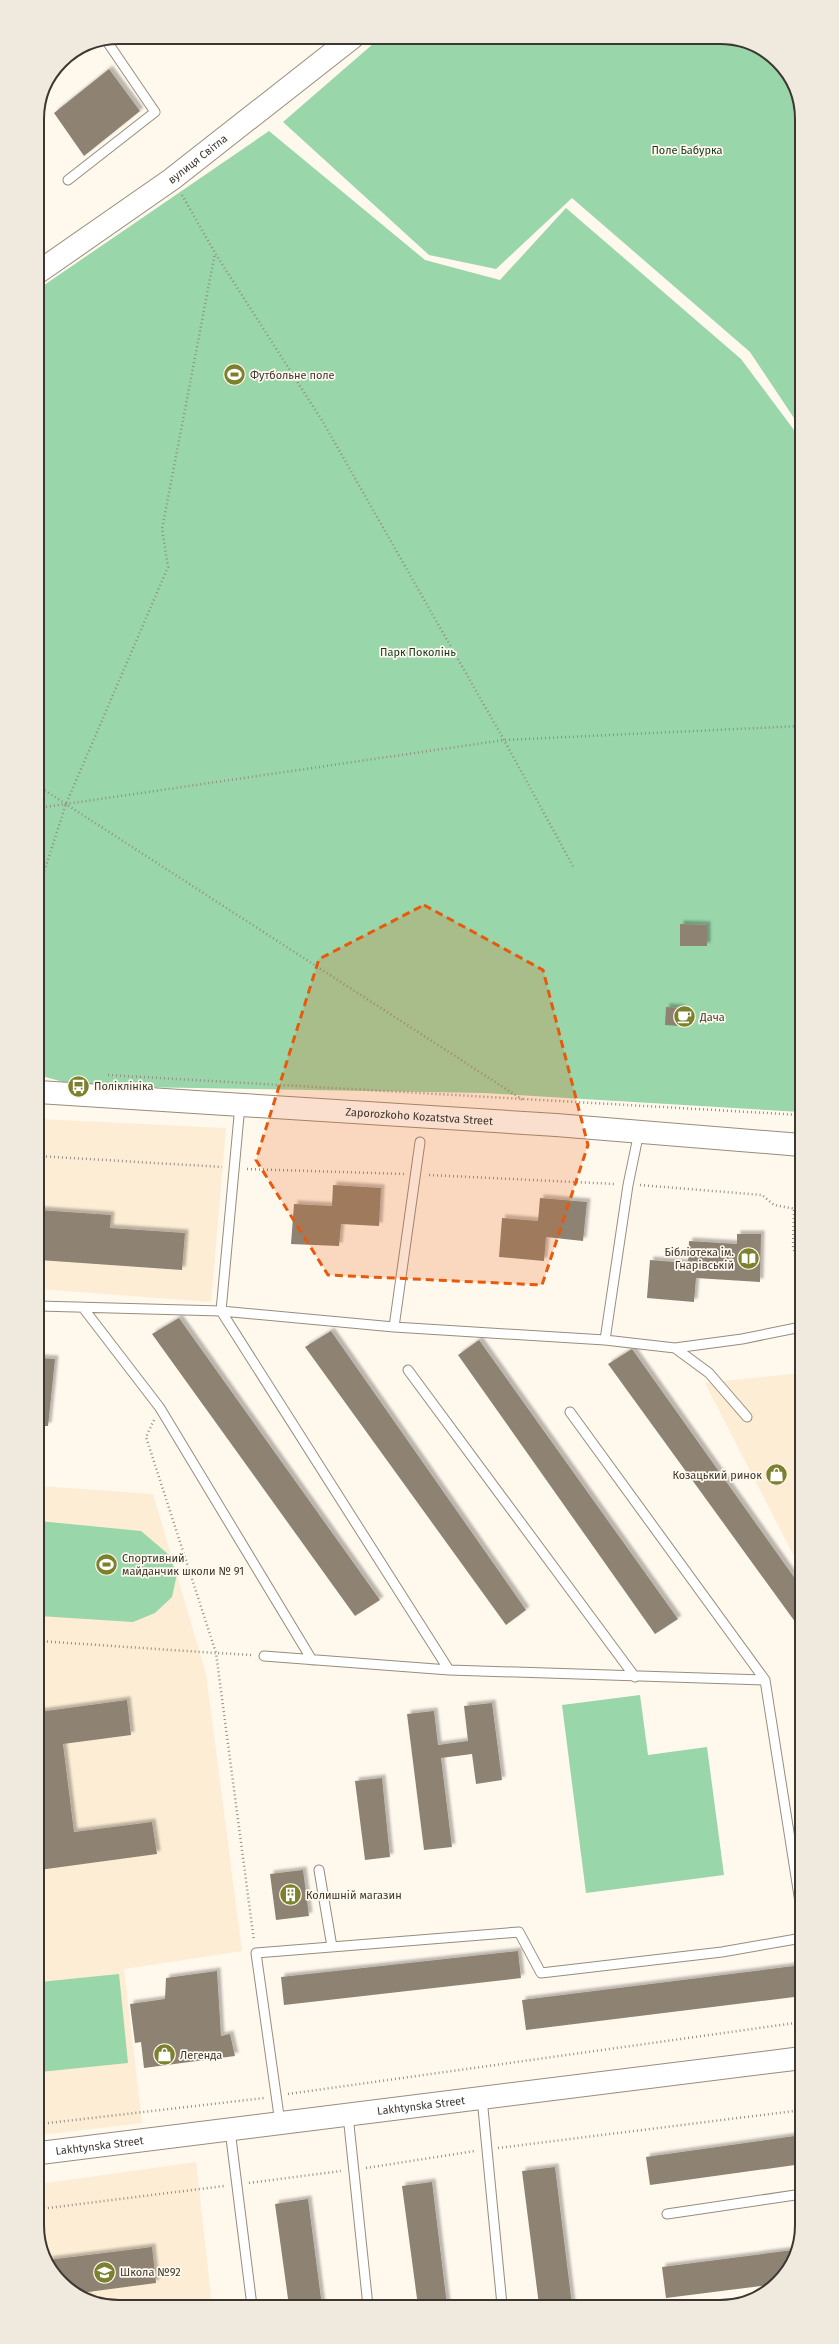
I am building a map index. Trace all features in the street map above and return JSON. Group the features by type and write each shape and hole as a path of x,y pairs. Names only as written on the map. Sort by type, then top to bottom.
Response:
{"street":[{"name":"вулиця Світла","path":"44,268 172,179 336,44"},
{"name":"Zaporozkoho Kozatstva Street","path":"44,1092 240,1104 795,1145"},
{"name":"Lakhtynska Street","path":"44,2153 795,2059"}],"lane":[{"path":"68,180 155,112 109,45"},
{"path":"240,1104 221,1311 449,1670"},
{"path":"605,1340 628,1185 639,1132"},
{"path":"394,1327 420,1142"},
{"path":"44,1306 84,1309 221,1311 394,1327 605,1340 675,1348 742,1339 795,1328"},
{"path":"84,1309 160,1408 312,1660"},
{"path":"675,1348 709,1373 747,1417"},
{"path":"408,1370 635,1677"},
{"path":"570,1412 765,1680 795,1871"},
{"path":"264,1656 449,1670 765,1680"},
{"path":"319,1870 332,1947"},
{"path":"280,2123 256,1953 519,1932 541,1973 722,1952 795,1939"},
{"path":"482,2098 501,2300"},
{"path":"348,2115 355,2170 367,2300"},
{"path":"230,2130 235,2185 251,2300"},
{"path":"667,2214 795,2195"}],"path":[{"path":"172,179 215,253 323,422 504,740 574,868"},
{"path":"44,872 66,804 168,567 162,529 215,253"},
{"path":"44,807 504,740 795,726"},
{"path":"44,790 529,1104"},
{"path":"102,1075 795,1115"},
{"path":"794,1210 793,1246 795,1254"},
{"path":"160,1408 146,1437 216,1652 256,1953"},
{"path":"44,1641 264,1656"},
{"path":"44,2124 275,2096 795,2023"},
{"path":"44,2209 355,2170 486,2150 795,2111"}],"highlighted area":[{"path":"424,905 543,970 588,1145 542,1285 328,1275 256,1160 319,959"}],"shaded area":[{"path":"44,1119 226,1128 211,1302 44,1289"},
{"name":"Козацький ринок","path":"795,1374 795,1558 705,1383"},
{"path":"44,1486 153,1494 206,1674 242,1951 124,1969 142,2123 44,2135"},
{"path":"196,2162 211,2300 114,2300 90,2294 77,2287 60,2271 50,2254 44,2225 44,2183"}],"green space":[{"name":"Поле Бабурка","path":"373,44 725,44 735,45 757,54 766,60 779,73 789,90 794,109 795,420 750,352 572,198 496,269 429,255 283,122"},
{"name":"Парк Поколінь","path":"269,131 425,260 500,280 566,208 741,359 795,431 795,1112 485,1093 78,1086 44,1077 44,285"},
{"name":"Спортивний майданчик школи № 91","path":"44,1521 141,1531 168,1554 177,1574 172,1597 155,1613 133,1622 44,1616"},
{"path":"640,1695 648,1755 707,1747 724,1875 586,1893 562,1705"},
{"path":"119,1974 128,2063 44,2072 44,1982"}],"building":[{"path":"109,69 140,111 84,156 54,113"},
{"path":"680,924 707,925 707,946 680,946"},
{"path":"666,1007 681,1008 680,1026 665,1025"},
{"path":"333,1185 381,1188 379,1226 341,1224 339,1246 291,1244 294,1204 332,1206"},
{"path":"540,1198 587,1202 583,1241 546,1237 544,1261 499,1257 502,1218 538,1221"},
{"path":"44,1210 111,1215 110,1228 185,1233 182,1270 44,1260"},
{"path":"737,1234 761,1234 760,1282 696,1278 694,1302 647,1298 650,1260 688,1263 689,1241 737,1244"},
{"path":"179,1318 380,1600 355,1616 152,1334"},
{"path":"331,1331 526,1610 506,1625 305,1347"},
{"path":"479,1340 678,1619 655,1634 458,1355"},
{"path":"632,1349 795,1579 795,1622 608,1364"},
{"path":"44,1358 55,1359 48,1426 44,1426"},
{"path":"127,1700 131,1735 63,1744 74,1832 152,1822 157,1854 44,1869 44,1711"},
{"path":"492,1703 502,1780 476,1784 472,1754 441,1758 452,1847 424,1850 407,1714 434,1711 438,1745 468,1741 464,1706"},
{"path":"382,1778 390,1857 365,1860 355,1781"},
{"name":"Колишній магазин","path":"303,1870 309,1916 276,1920 270,1874"},
{"path":"518,1951 521,1978 284,2005 281,1977"},
{"path":"795,1966 795,1997 526,2030 522,2000"},
{"path":"217,1971 221,2036 230,2034 235,2056 144,2068 141,2042 135,2043 130,2004 165,1999 166,1978"},
{"path":"795,2136 795,2165 650,2185 646,2157"},
{"path":"555,2167 571,2300 538,2300 522,2171"},
{"path":"432,2182 446,2300 417,2300 402,2186"},
{"path":"308,2199 321,2300 288,2300 275,2204"},
{"name":"Школа №92","path":"152,2247 156,2283 88,2293 77,2287 66,2278 53,2259"},
{"path":"790,2250 779,2271 764,2286 666,2298 662,2267"}],"place":[{"name":"Футбольне поле","path":"234,375"},
{"name":"Дача","path":"684,1017"},
{"name":"Поліклініка","path":"78,1086"},
{"name":"Бібліотека ім. Гнарівській","path":"749,1258"},
{"name":"Козацький ринок","path":"777,1475"},
{"name":"Спортивний майданчик школи № 91","path":"106,1564"},
{"name":"Колишній магазин","path":"290,1895"},
{"name":"Легенда","path":"164,2055"},
{"name":"Школа №92","path":"105,2272"}]}
